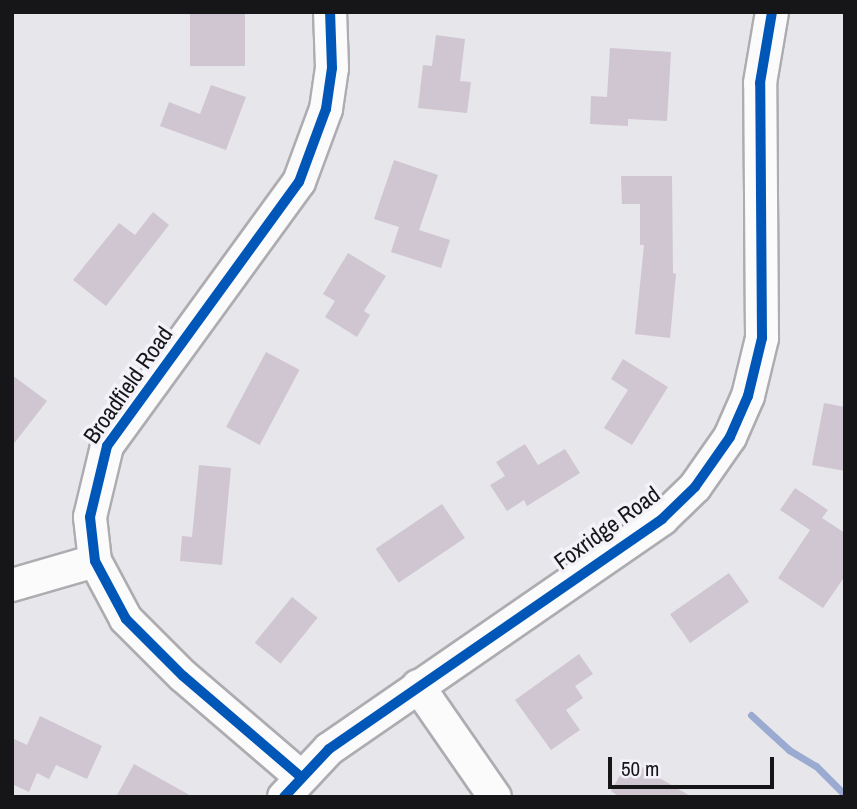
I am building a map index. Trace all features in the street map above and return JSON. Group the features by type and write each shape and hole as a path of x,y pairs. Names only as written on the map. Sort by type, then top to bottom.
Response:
{"street":[{"name":"Broadfield Road","path":"293,787 137,633 107,589 95,561 91,502 107,446 290,196 318,139 332,68 330,12"},
{"name":"Foxridge Road","path":"293,787 329,749 662,519 695,487 730,437 748,396 762,338 760,83 772,12"},
{"path":"12,585 95,561"},
{"path":"418,686 495,797"}],"building":[{"path":"190,12 245,12 245,66 190,66"},
{"path":"436,35 465,39 460,81 471,82 467,113 418,108 423,65 432,66"},
{"path":"610,48 671,52 667,121 628,119 628,126 590,124 591,96 607,97"},
{"path":"211,85 246,97 226,150 160,126 169,102 200,114"},
{"path":"394,160 438,175 419,230 450,240 441,268 391,252 399,227 374,219"},
{"path":"621,176 672,176 673,273 676,274 670,338 635,334 644,245 640,245 640,204 622,204"},
{"path":"153,212 169,225 106,306 73,280 119,223 135,235"},
{"path":"348,253 386,276 364,311 370,315 357,337 325,317 335,301 323,294"},
{"path":"266,352 300,370 260,445 226,427"},
{"path":"623,359 668,387 632,445 604,428 628,390 611,379"},
{"path":"12,375 47,401 12,446"},
{"path":"824,403 845,407 845,471 812,465"},
{"path":"525,444 538,465 565,449 580,473 527,506 524,500 507,511 490,485 505,476 496,462"},
{"path":"199,465 231,468 222,565 180,561 182,536 192,537"},
{"path":"795,488 828,510 822,518 845,533 845,576 823,608 778,578 810,530 780,510"},
{"path":"442,504 465,538 399,583 376,549"},
{"path":"729,573 749,602 690,643 670,614"},
{"path":"292,597 318,618 281,664 255,643"},
{"path":"579,654 593,674 575,686 583,698 566,710 580,730 551,750 515,700"},
{"path":"40,716 102,746 87,779 56,765 49,779 37,773 29,792 12,784 12,738 27,745"},
{"path":"629,760 692,797 620,797 611,791"},
{"path":"134,764 193,797 116,797"}],"waterway":[{"path":"751,715 789,750 816,766 845,795"}],"cycle path":[{"path":"301,777 183,676 126,619 95,561 90,517 107,446 299,182 326,109 332,68 330,12"},
{"path":"284,797 329,749 662,519 695,487 730,437 748,396 762,338 760,83 772,12"}]}
